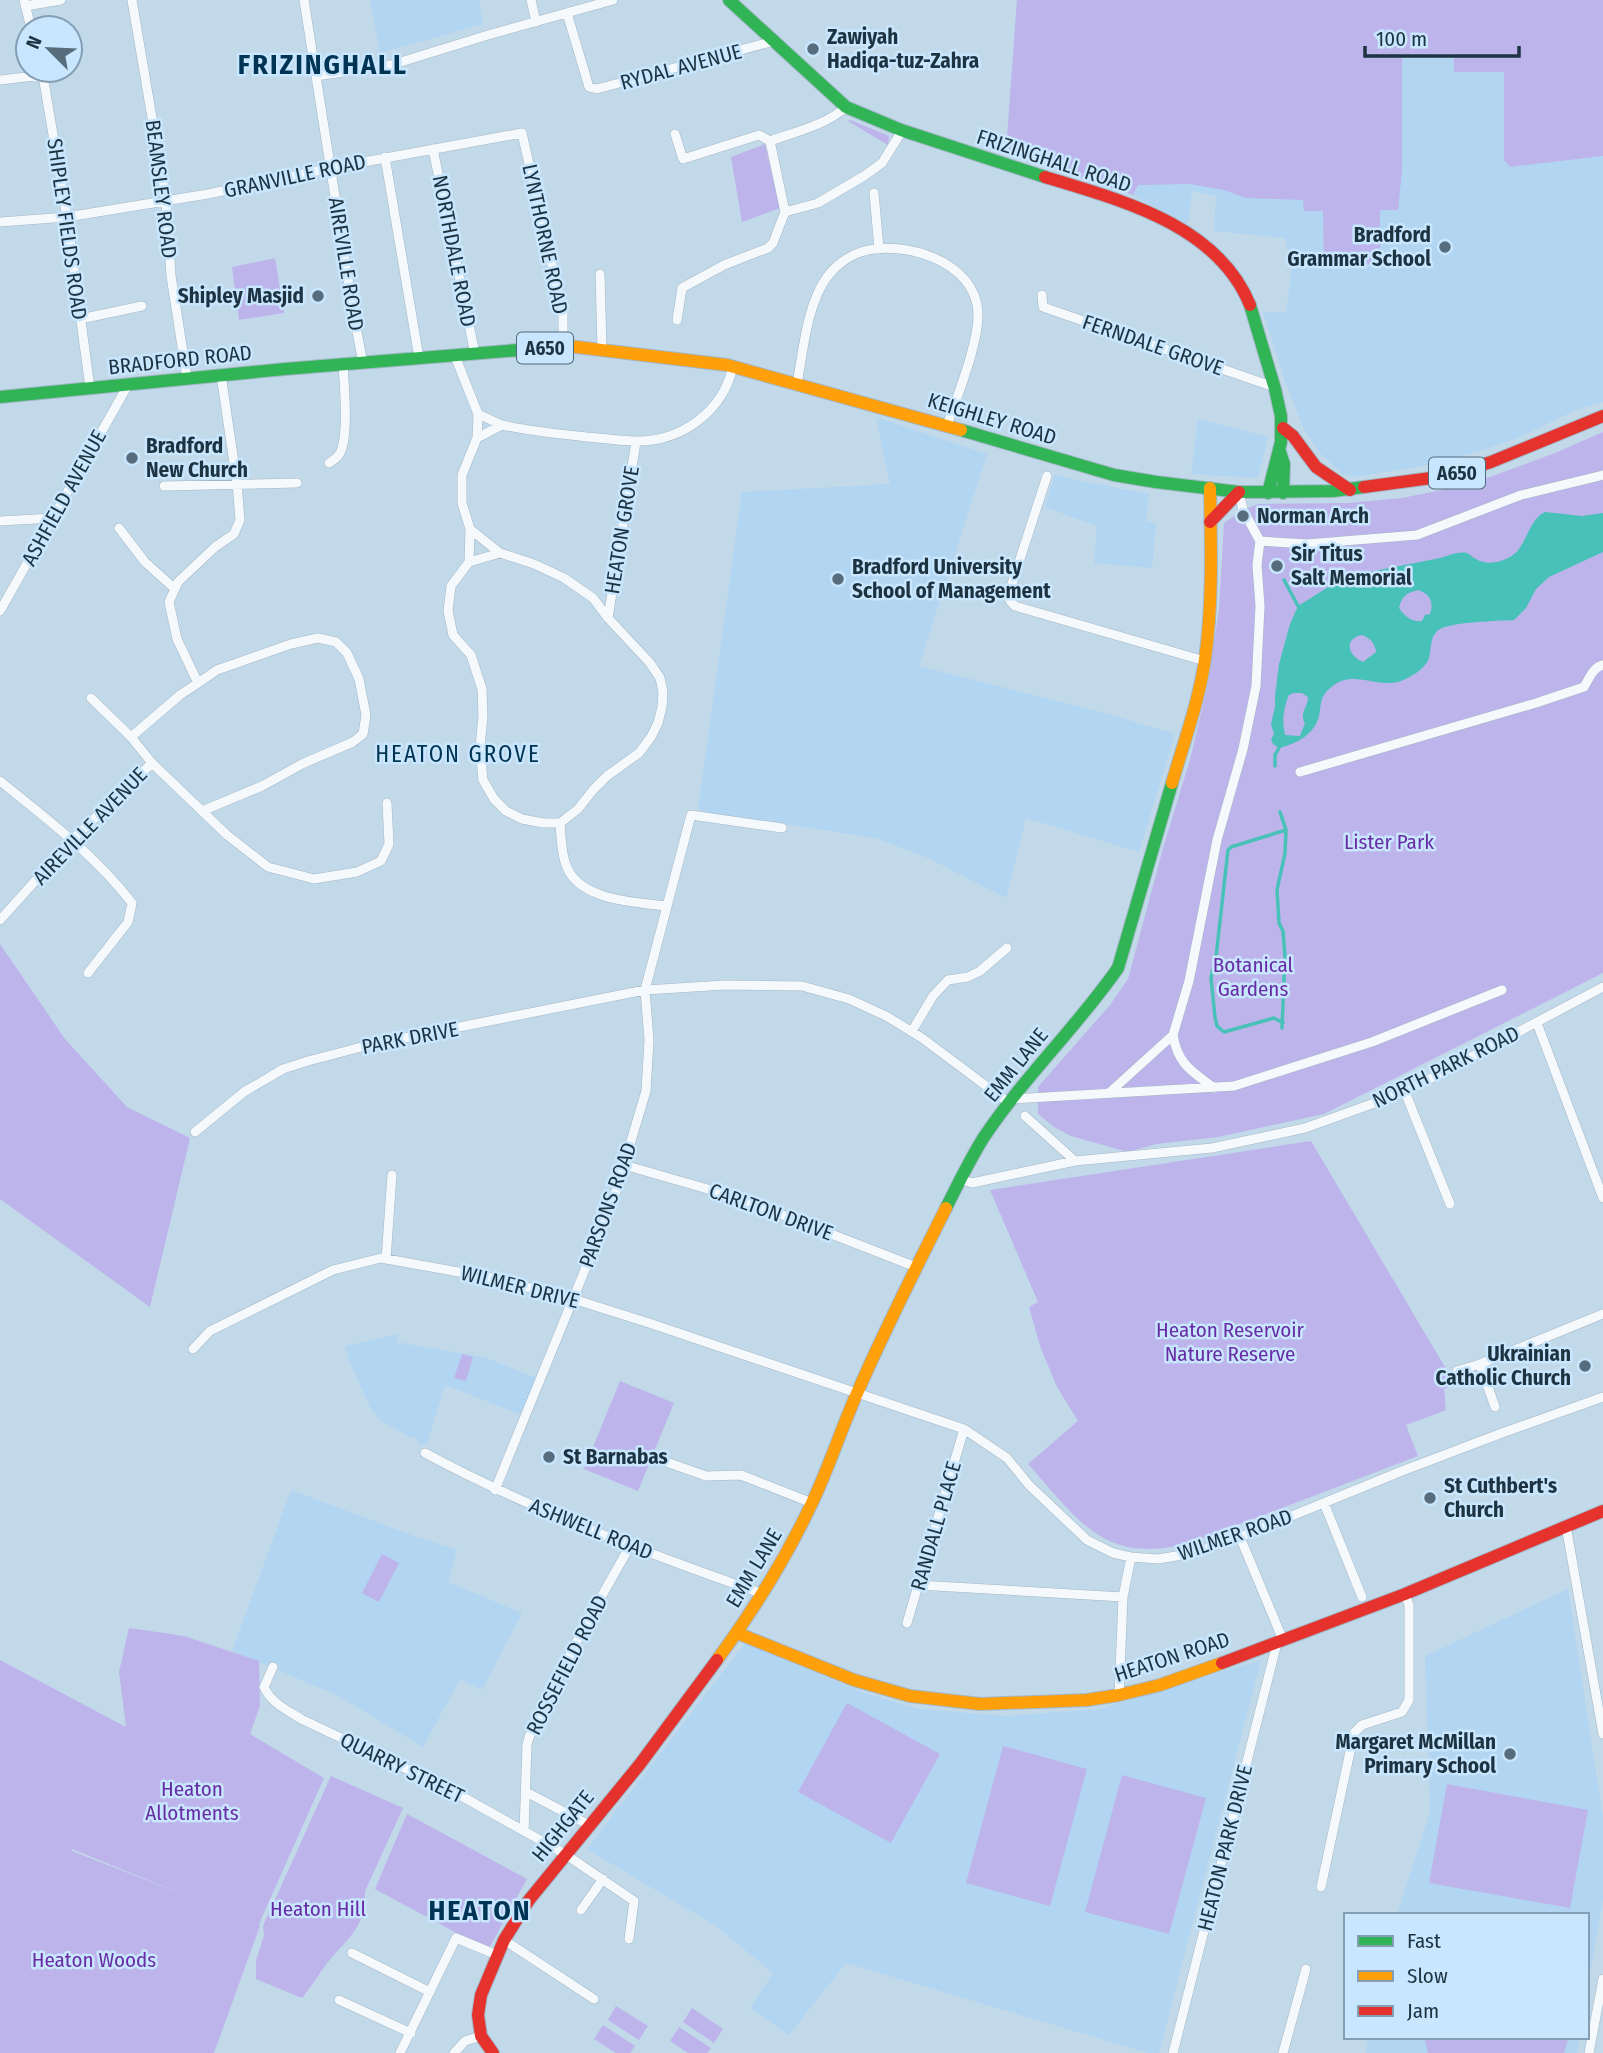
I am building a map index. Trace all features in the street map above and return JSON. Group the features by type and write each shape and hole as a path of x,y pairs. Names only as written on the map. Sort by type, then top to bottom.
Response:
{"main road":[{"name":"FRIZINGHALL ROAD","path":"729,0 846,107 861,115 1136,208 1190,236 1212,251 1239,283 1257,328 1280,405 1283,428 1268,493"},
{"name":"KEIGHLEY ROAD","path":"363,363 563,346 733,366 1114,475 1239,492 1283,493 1350,489 1446,476 1491,462 1603,415"},
{"name":"BRADFORD ROAD","path":"0,397 363,363"},
{"path":"1283,428 1293,436 1316,467 1350,489"},
{"name":"FRIZINGHALL ROAD","path":"1279,449 1284,464 1283,493"},
{"name":"EMM LANE","path":"737,1633 784,1559 812,1503 857,1393 916,1267 984,1137 1118,968 1196,703 1205,660 1210,615 1210,488"},
{"path":"1210,522 1239,492"},
{"name":"HEATON ROAD","path":"737,1633 854,1680 910,1696 980,1704 1062,1702 1119,1695 1160,1685 1405,1594 1603,1511"},
{"name":"HIGHGATE","path":"481,2036 478,2015 481,1995 504,1940 529,1900 640,1764 737,1633"},
{"path":"481,2036 493,2053"}],"street":[{"path":"24,3 61,0"},
{"name":"BEAMSLEY ROAD","path":"132,0 166,200 171,276 187,378"},
{"name":"AIREVILLE ROAD","path":"304,0 363,363"},
{"path":"531,0 536,22"},
{"path":"316,76 391,65 613,0"},
{"name":"RYDAL AVENUE","path":"568,13 589,87 597,89 774,41"},
{"name":"SHIPLEY FIELDS ROAD","path":"45,84 67,217 90,388"},
{"path":"770,141 827,119 846,107"},
{"path":"785,212 818,203 864,176 882,163 902,131"},
{"name":"GRANVILLE ROAD","path":"0,222 67,217 208,194 522,133"},
{"name":"LYNTHORNE ROAD","path":"522,133 561,306 563,346"},
{"path":"675,134 683,159 759,135 770,141 785,212 773,243 768,248 724,265 682,288 677,320"},
{"name":"NORTHDALE ROAD","path":"433,149 475,354"},
{"path":"385,158 419,358"},
{"path":"874,193 879,249"},
{"path":"797,384 812,309 827,278 848,257 861,251 879,249 918,253 948,264 967,284 975,297 978,312 977,331 947,426"},
{"path":"600,274 603,349"},
{"name":"FERNDALE GROVE","path":"1042,295 1043,307 1274,387"},
{"path":"80,320 142,306"},
{"path":"455,356 478,414 477,438 462,475 462,503 470,529 469,562 451,586 448,611 453,635 471,655 482,689 482,780 494,799 506,811 543,824 561,823 565,865 586,888 608,898 667,906"},
{"path":"329,463 338,457 343,447 343,364"},
{"name":"HEATON GROVE","path":"478,414 502,425 534,431 636,442 668,437 692,425 711,410 730,381 733,366"},
{"path":"198,683 177,639 169,602 178,582 215,547 234,534 240,520 221,376"},
{"name":"ASHFIELD AVENUE","path":"0,611 128,385"},
{"path":"477,438 502,425"},
{"name":"HEATON GROVE","path":"608,618 636,442"},
{"path":"1260,541 1307,544 1417,535 1521,495 1603,475"},
{"path":"1046,476 1009,596 1011,603 1205,660"},
{"path":"164,486 297,483"},
{"path":"1214,1088 1180,1059 1173,1035 1189,981 1217,840 1243,749 1256,686 1260,606 1257,565 1260,541 1243,510 1239,492"},
{"path":"0,521 53,517"},
{"path":"119,528 145,562 175,589"},
{"name":"HEATON GROVE","path":"470,529 500,553 534,564 564,578 593,598 660,678 663,707 651,737 639,753 607,776 578,809 561,823"},
{"path":"469,562 500,553"},
{"name":"AIREVILLE AVENUE","path":"0,920 73,839 152,763 131,737 180,695 217,670 291,644 317,638 336,642 347,653 359,679 366,715 363,734 353,742 302,764 262,786 202,811"},
{"path":"1300,772 1584,687 1590,675 1598,666 1603,665"},
{"path":"91,698 131,737"},
{"path":"152,763 227,835 268,867 314,879 357,872 381,861 389,844 387,803"},
{"path":"0,781 73,839 115,881 132,903 128,922 88,974"},
{"path":"645,990 691,815 782,828"},
{"path":"912,1031 933,996 948,980 968,977 980,971 1007,948"},
{"name":"PARK DRIVE","path":"195,1132 244,1092 283,1069 369,1045 645,990 725,985 802,986 849,999 912,1031 1011,1101"},
{"name":"NORTH PARK ROAD","path":"1075,1161 1212,1148 1305,1128 1405,1092 1603,986"},
{"name":"PARSONS ROAD","path":"495,1490 613,1201 624,1165 646,1091 649,1040 645,990"},
{"path":"1011,1101 1244,1084 1372,1042 1502,990"},
{"path":"1537,1023 1603,1198"},
{"path":"1109,1093 1173,1035"},
{"path":"1405,1092 1450,1204"},
{"path":"1026,1116 1075,1161"},
{"path":"960,1179 972,1183 1075,1161"},
{"name":"CARLTON DRIVE","path":"624,1165 738,1198 916,1267"},
{"path":"386,1259 392,1175"},
{"name":"WILMER DRIVE","path":"193,1349 210,1331 333,1270 381,1258 492,1278 573,1299 857,1393"},
{"path":"1458,1371 1603,1314"},
{"path":"1480,1364 1495,1407"},
{"name":"WILMER ROAD","path":"857,1393 964,1429 1007,1458 1029,1485 1087,1540 1113,1553 1158,1559 1194,1553 1240,1537 1502,1433 1603,1397"},
{"name":"RANDALL PLACE","path":"907,1623 964,1429"},
{"name":"ASHWELL ROAD","path":"425,1453 495,1490 630,1546 763,1594"},
{"path":"658,1459 706,1476 741,1475 812,1503"},
{"path":"1324,1503 1362,1597"},
{"path":"1566,1526 1603,1734"},
{"path":"1240,1537 1280,1641"},
{"name":"ROSSEFIELD ROAD","path":"524,1831 529,1737 583,1629 630,1546"},
{"path":"1119,1695 1123,1597 1131,1557"},
{"path":"918,1585 1123,1597"},
{"path":"1321,1888 1354,1733 1362,1725 1402,1712 1409,1700 1409,1605 1405,1594"},
{"name":"HEATON PARK DRIVE","path":"1173,2053 1280,1641"},
{"name":"QUARRY STREET","path":"273,1667 264,1687 268,1697 286,1710 447,1788 565,1853 634,1900 629,1938"},
{"path":"526,1792 589,1825"},
{"path":"581,1910 603,1879"},
{"path":"400,2053 456,1938 497,1955"},
{"path":"504,1940 594,1998"},
{"path":"352,1953 430,1992"},
{"path":"1283,2053 1306,1969"},
{"path":"1589,2053 1603,1979"},
{"path":"339,2000 411,2033"},
{"path":"454,2053 464,2040 481,2036"}],"shaded area":[{"path":"370,0 479,0 483,24 380,53"},
{"name":"Bradford Grammar School","path":"1017,0 1603,0 1603,402 1576,410 1515,439 1434,464 1355,477 1342,474 1320,453 1304,429 1286,384 1263,312 1286,312 1291,275 1290,256 1284,238 1214,231 1216,196 1192,191 1188,224 1133,195 1006,151"},
{"name":"Bradford University School of Management","path":"876,417 987,454 919,666 1105,713 1175,734 1139,852 1026,818 1006,898 930,859 876,838 698,809 742,492 890,484"},
{"path":"1198,419 1268,437 1258,478 1191,474"},
{"path":"1055,474 1149,494 1146,521 1156,523 1152,568 1094,563 1097,526 1045,507"},
{"path":"1545,512 1582,516 1603,513 1603,552 1549,577 1536,589 1526,608 1514,620 1464,623 1440,629 1432,639 1427,662 1409,678 1392,683 1350,679 1334,685 1324,694 1317,722 1310,732 1301,740 1279,748 1273,744 1271,724 1279,664 1298,606 1344,577 1460,553 1467,553 1484,562 1504,560 1520,548 1539,516","holes":["1418,590 1428,596 1432,606 1430,614 1425,615 1422,621 1409,618 1399,608 1405,596","1362,635 1367,638 1373,643 1376,652 1363,662 1351,652 1350,644","1302,693 1308,697 1303,713 1305,723 1300,736 1285,735 1284,715 1289,695"]},
{"path":"398,1334 396,1342 484,1357 536,1378 522,1415 445,1385 427,1443 420,1445 415,1436 412,1438 381,1421 371,1409 345,1346"},
{"path":"291,1490 457,1550 448,1582 522,1613 482,1690 460,1679 423,1747 337,1695 232,1651"},
{"name":"Margaret McMillan Primary School","path":"1568,1589 1603,1818 1603,1900 1589,1980 1589,1913 1398,1913 1430,1812 1425,1656"},
{"path":"745,1643 861,1692 918,1709 1006,1716 1100,1709 1261,1660 1159,2053 1148,2053 846,1963 789,2035 750,2008 773,1973 716,1926 587,1849"},
{"path":"1368,2039 1580,2039 1577,2053 1366,2053"}],"green space":[{"path":"1017,0 1603,0 1603,156 1510,167 1504,160 1504,72 1454,72 1454,54 1402,54 1402,171 1398,210 1380,210 1380,264 1324,265 1323,211 1304,211 1303,200 1246,198 1224,190 1190,184 1138,185 1133,195 1006,151"},
{"path":"848,121 889,136 888,145"},
{"path":"765,144 780,208 742,222 731,157"},
{"path":"275,258 284,313 239,320 232,267"},
{"name":"Lister Park","path":"1603,432 1603,973 1324,1114 1218,1137 1156,1144 1128,1152 1071,1136 1054,1127 1038,1114 1038,1087 1110,1005 1128,979 1191,756 1208,683 1219,609 1224,523 1258,504 1348,503 1402,498 1471,484"},
{"path":"0,944 65,1039 127,1107 190,1138 150,1307 0,1199"},
{"name":"Heaton Reservoir Nature Reserve","path":"1311,1141 1455,1384 1444,1389 1446,1410 1406,1425 1418,1456 1190,1543 1160,1548 1136,1548 1115,1543 1096,1534 1063,1504 1028,1464 1078,1421 1057,1387 1040,1346 1029,1307 1038,1302 990,1190"},
{"path":"462,1354 473,1357 466,1381 454,1378"},
{"path":"620,1381 674,1403 638,1491 584,1469"},
{"path":"382,1554 399,1563 379,1602 362,1593"},
{"path":"129,1628 184,1636 259,1661 260,1706 250,1734 324,1778 259,1924 214,2053 0,2053 0,1660 126,1727 119,1672","holes":["72,1849 187,1896 72,1851"]},
{"path":"847,1703 940,1754 891,1843 798,1792"},
{"path":"1003,1746 1087,1769 1050,1906 966,1883"},
{"path":"1122,1775 1206,1798 1169,1934 1085,1912"},
{"name":"Heaton Hill","path":"331,1776 403,1808 365,1891 365,1904 358,1924 302,1998 256,1979 256,1961 264,1935 263,1926"},
{"path":"1447,1784 1588,1810 1570,1908 1429,1883"},
{"path":"407,1814 527,1879 488,1950 375,1889"},
{"path":"616,2006 648,2026 639,2040 608,2020"},
{"path":"692,2008 723,2029 714,2043 683,2022"},
{"path":"603,2025 635,2046 630,2053 616,2053 594,2039"},
{"path":"679,2027 711,2048 707,2053 688,2053 670,2041"},
{"path":"1424,2039 1568,2039 1564,2053 1428,2053"}],"waterway":[{"path":"1284,580 1298,606"},
{"path":"1275,766 1275,755 1279,748"},
{"path":"1280,812 1286,830 1285,853 1277,890 1285,957 1282,1028"},
{"path":"1283,1023 1274,1018 1224,1032 1217,1026 1211,978 1216,957 1228,850 1286,830"}],"traffic: fast":[{"path":"729,0 846,107 901,130 1045,177"},
{"path":"1250,305 1281,416 1281,442 1268,493"},
{"path":"0,397 285,369 568,346"},
{"path":"961,430 1114,475 1156,482 1239,492 1333,491 1364,487"},
{"path":"1279,449 1284,464 1283,493"},
{"path":"946,1208 984,1137 1118,968 1172,783"}],"traffic: slow":[{"path":"568,346 727,365 961,430"},
{"path":"1172,783 1195,706 1208,638 1210,488"},
{"path":"717,1660 768,1585 801,1525 824,1477 868,1368 946,1208"},
{"path":"737,1633 854,1680 910,1696 980,1704 1087,1700 1119,1695 1160,1685 1222,1663"}],"traffic: jam":[{"path":"1045,177 1134,206 1190,235 1215,254 1235,277 1250,305"},
{"path":"1364,487 1446,476 1491,462 1603,416"},
{"path":"1283,428 1293,436 1316,467 1350,490"},
{"path":"1210,522 1239,492"},
{"path":"1222,1663 1405,1594 1603,1511"},
{"path":"493,2053 481,2036 478,2015 481,1995 504,1940 529,1900 640,1764 717,1660"}],"place":[{"name":"Zawiyah Hadiqa-tuz-Zahra","path":"813,49"},
{"name":"Bradford Grammar School","path":"1445,247"},
{"name":"Shipley Masjid","path":"318,296"},
{"name":"Bradford New Church","path":"132,458"},
{"name":"Norman Arch","path":"1243,516"},
{"name":"Sir Titus Salt Memorial","path":"1277,566"},
{"name":"Bradford University School of Management","path":"838,579"},
{"name":"Ukrainian Catholic Church","path":"1585,1366"},
{"name":"St Barnabas","path":"549,1457"},
{"name":"St Cuthbert's Church","path":"1430,1498"},
{"name":"Margaret McMillan Primary School","path":"1510,1754"}],"district":[{"name":"FRIZINGHALL","path":"323,64"},
{"name":"HEATON GROVE","path":"458,754"},
{"name":"HEATON","path":"480,1910"}],"park label":[{"name":"Botanical Gardens","path":"1253,977"},
{"name":"Heaton Allotments","path":"192,1801"},
{"name":"Heaton Woods","path":"94,1960"}]}
